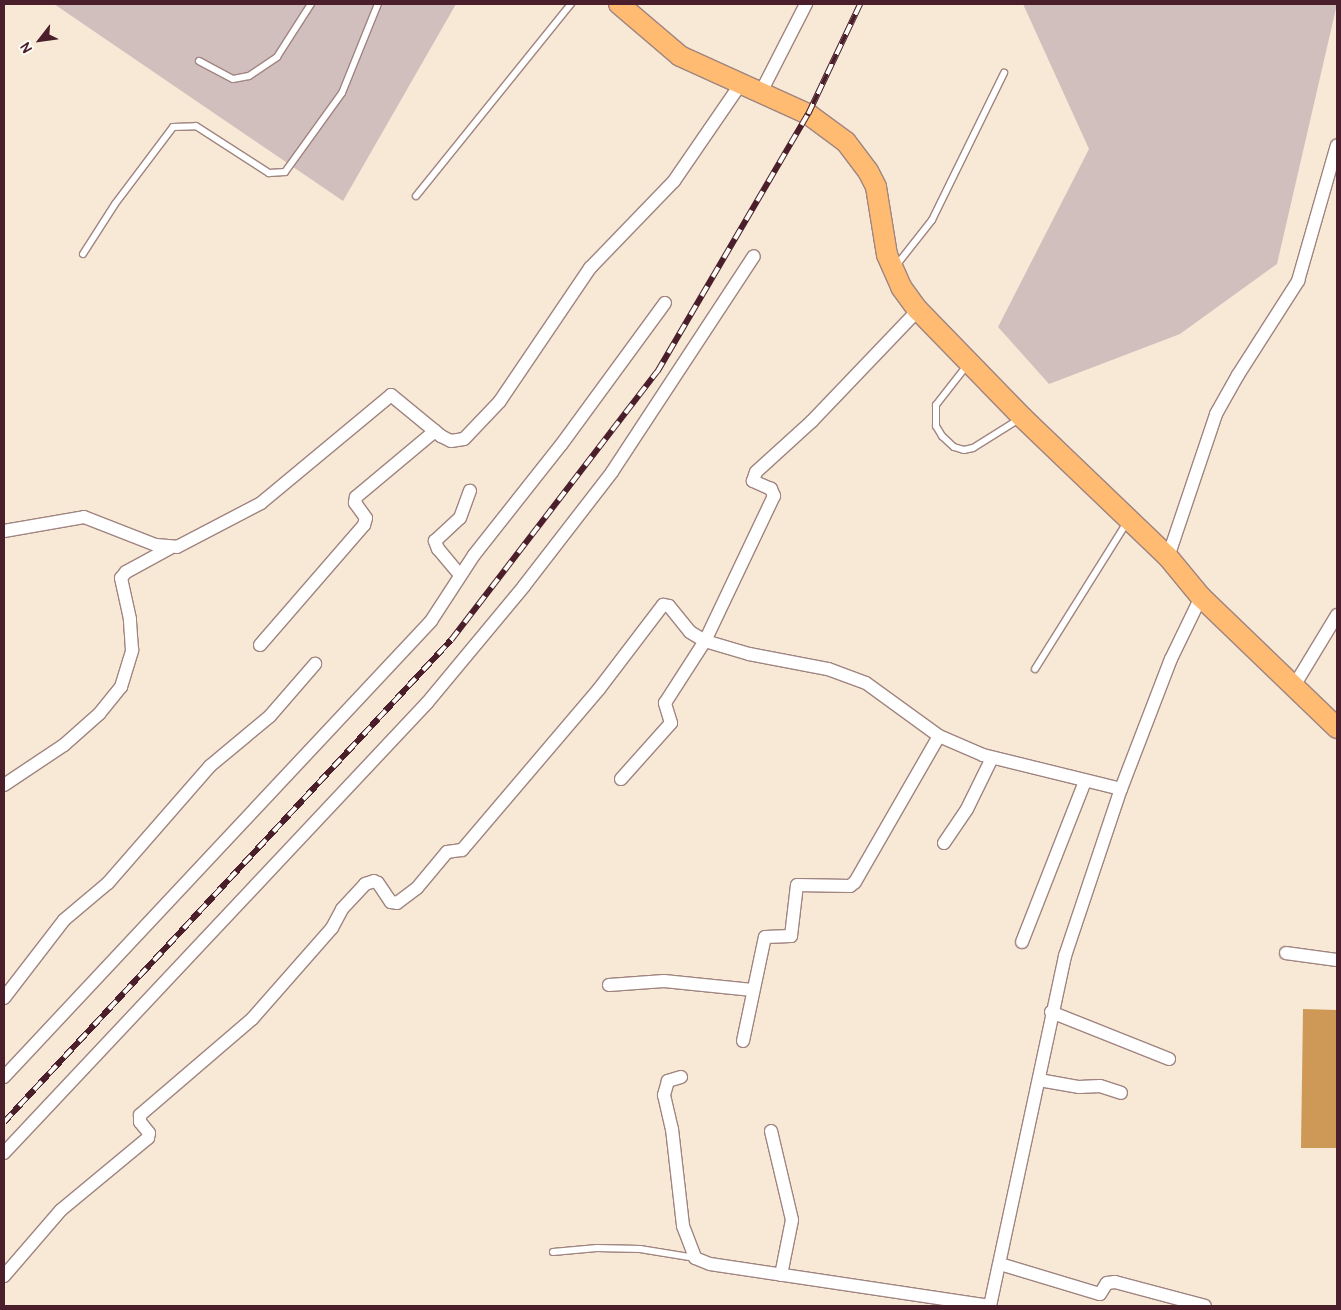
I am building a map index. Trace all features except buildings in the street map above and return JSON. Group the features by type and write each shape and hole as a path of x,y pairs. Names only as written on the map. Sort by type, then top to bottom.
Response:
{"main road":[{"path":"619,4 680,56 740,85 808,114 856,152 876,187 893,270 918,310 1022,417 1168,557 1201,596 1337,728"}],"street":[{"path":"760,94 806,4"},
{"path":"4,785 64,745 99,714 121,688 132,650 130,618 121,578 126,572 261,503 387,397 395,397 435,431 450,441 461,441 494,407 590,268 670,186 740,85"},
{"path":"1168,557 1216,414 1238,375 1298,281 1337,145"},
{"path":"4,1153 427,702 524,586 612,472 754,256"},
{"path":"4,1077 431,621 460,575 561,445 665,303"},
{"path":"621,779 671,723 665,703 705,641 774,496 771,489 753,481 756,472 812,421 918,310"},
{"path":"260,646 364,525 366,518 355,503 356,497 435,431"},
{"path":"460,575 438,549 435,541 460,518 470,491"},
{"path":"4,531 84,516 170,548"},
{"path":"681,1077 668,1081 664,1095 672,1129 683,1226 695,1258 710,1264 990,1306 1039,1080 1051,1012 1065,956 1120,789 1172,659 1201,596"},
{"path":"4,1276 61,1210 148,1138 149,1133 140,1122 140,1115 252,1019 332,928 342,909 365,884 374,881 391,902 398,903 417,888 444,854 462,850 599,689 659,608 669,606 690,632 705,641 749,654 828,668 858,680 939,736 992,758 1120,789"},
{"path":"1294,686 1337,615"},
{"path":"4,998 69,914 108,883 210,766 270,716 315,664"},
{"path":"742,1041 765,937 788,938 792,934 797,885 850,886 855,882 939,736"},
{"path":"944,843 967,809 992,758"},
{"path":"1022,942 1085,781"},
{"path":"1286,953 1337,960"},
{"path":"609,985 664,981 753,990"},
{"path":"1051,1012 1169,1059"},
{"path":"1039,1080 1080,1087 1100,1086 1121,1093"},
{"path":"772,1131 792,1220 781,1275"},
{"path":"1000,1264 1100,1294 1107,1283 1115,1282 1205,1306"}],"lane":[{"path":"199,61 233,79 249,76 277,57 310,4"},
{"path":"83,254 114,204 173,127 186,124 196,126 269,173 285,172 342,93 378,4"},
{"path":"416,196 571,4"},
{"path":"893,270 932,220 1004,73"},
{"path":"969,363 936,404 936,426 942,436 954,447 964,450 973,448 1022,417"},
{"path":"1035,669 1129,520"},
{"path":"553,1252 597,1248 640,1249 695,1258"}],"shaded area":[{"path":"54,4 456,4 343,201"},
{"path":"1023,4 1337,4 1277,264 1180,334 1049,384 998,327 1089,149"}],"railway":[{"path":"4,1122 451,640 657,372 808,114 860,4"}]}
